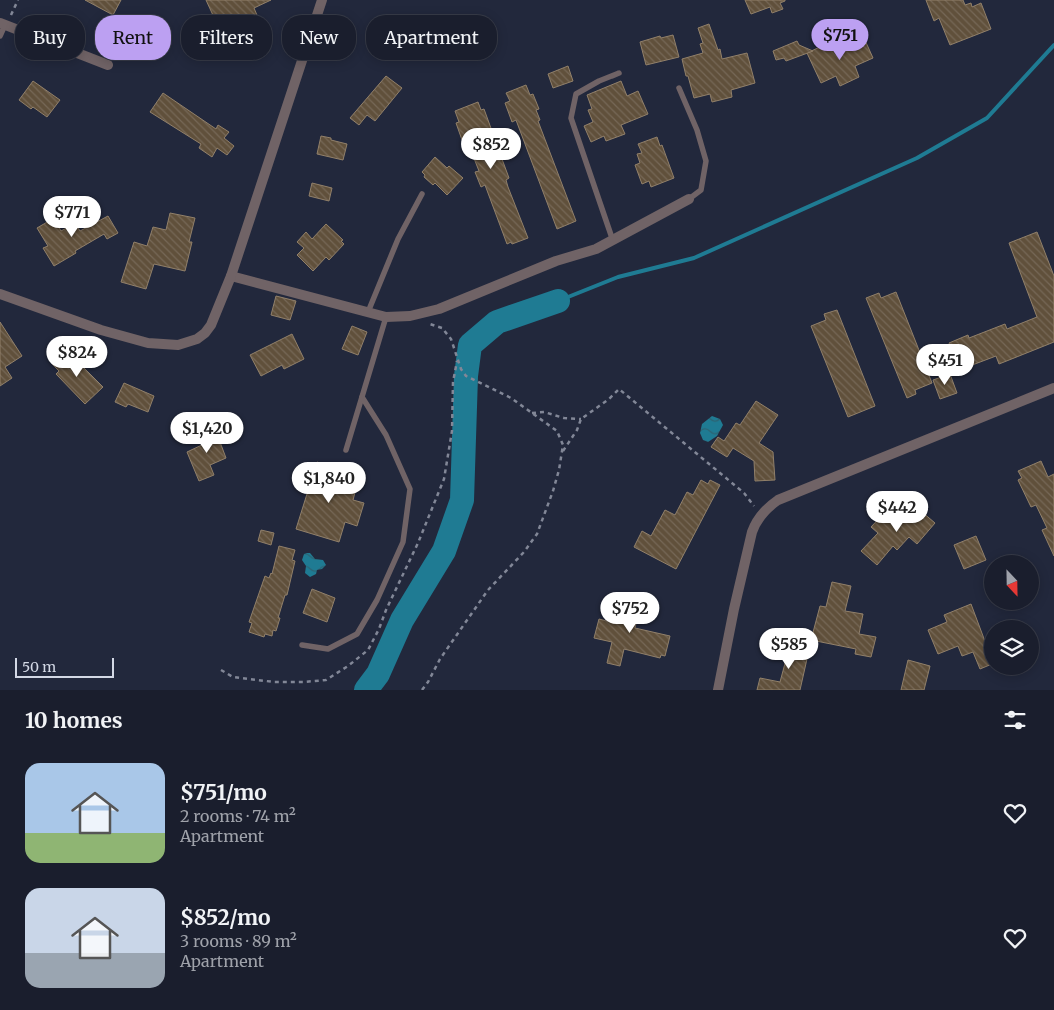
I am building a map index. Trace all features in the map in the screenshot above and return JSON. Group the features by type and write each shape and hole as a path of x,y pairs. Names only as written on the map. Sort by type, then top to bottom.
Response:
{"street":[{"path":"0,294 101,330 148,343 178,345 197,339 211,325 231,276 322,0"},
{"path":"3,24 108,65"},
{"path":"231,276 386,317 410,316 439,308 556,261 596,249 612,238 689,199"},
{"path":"718,690 736,599 752,532 760,515 768,507 778,500 1054,388"}],"lane":[{"path":"0,36 3,24"},
{"path":"612,76 619,74 599,81 576,94 571,118 612,238"},
{"path":"678,88 697,130 706,161 702,190 689,199"},
{"path":"368,312 398,239 422,194"},
{"path":"346,450 386,317"},
{"path":"302,644 328,649 357,634 376,600 402,542 410,490 386,435 362,397"}],"path":[{"path":"3,24 18,0"},
{"path":"410,316 442,328 451,339 457,360 466,376 512,398 557,431 563,445 563,452 548,508 537,534 524,552 488,590 440,658 422,690"},
{"path":"221,670 232,678 274,682 326,680 368,650 418,543 444,480 452,431 453,382 457,360"},
{"path":"563,452 577,430 581,419 609,399 618,389 744,493 760,515"},
{"path":"532,413 544,412 564,418 581,419"}],"water":[{"path":"712,416 720,419 723,425 717,436 708,442 703,440 700,433 702,424"},
{"path":"310,553 315,559 323,560 326,565 310,577 305,573 306,566 302,560 304,554"}],"building":[{"path":"85,0 121,0 113,15"},
{"path":"206,0 271,0 254,8 257,15 213,15"},
{"path":"745,0 785,1 780,3 783,9 772,13 770,7 751,14"},
{"path":"926,0 963,0 965,5 971,3 972,7 981,3 991,29 950,45 939,18 934,21"},
{"path":"709,24 718,50 720,49 722,59 747,53 755,83 731,90 732,97 712,102 710,94 694,98 682,59 703,53 700,44 703,43 698,28"},
{"path":"673,35 679,57 646,65 640,42 660,36 661,38"},
{"path":"864,38 873,58 855,66 859,77 840,86 836,76 821,83 807,53 837,39 841,48"},
{"path":"797,41 799,45 813,51 786,61 784,58 776,60 773,51"},
{"path":"568,66 573,81 553,88 548,74"},
{"path":"386,76 402,88 375,121 367,115 359,125 350,118"},
{"path":"33,81 60,100 47,117 19,100"},
{"path":"621,81 627,96 638,91 648,114 621,125 625,134 606,141 604,136 591,142 584,126 593,122 588,110 592,109 587,95"},
{"path":"526,85 530,95 533,94 539,109 536,110 540,120 538,121 576,221 557,229 516,120 512,122 505,103 510,101 506,93"},
{"path":"163,93 216,129 218,125 229,132 224,138 234,146 227,155 217,148 212,157 199,148 201,144 150,112"},
{"path":"478,102 481,110 484,109 492,131 488,132 490,140 498,161 502,159 509,178 506,180 508,187 528,238 512,244 511,242 507,244 485,185 481,187 475,172 479,171 466,138 462,140 456,123 459,122 455,111"},
{"path":"321,136 347,144 343,160 317,154"},
{"path":"657,137 660,146 662,145 674,178 651,187 649,181 642,184 635,165 640,163 637,154 642,153 638,144"},
{"path":"435,157 447,168 449,166 463,178 447,195 435,183 433,185 424,177 425,175 422,172"},
{"path":"312,183 332,188 329,201 309,196"},
{"path":"170,213 195,218 189,242 192,242 185,271 154,264 146,289 121,282 134,242 147,246 153,227 166,230"},
{"path":"108,216 118,233 107,239 104,234 54,266 43,248 48,246 37,228 54,218 61,231 75,223 80,231"},
{"path":"326,224 343,240 341,241 344,244 329,260 326,257 313,271 297,255 304,248 297,242 306,232 312,239"},
{"path":"1037,232 1054,276 1054,342 999,364 996,356 959,370 949,343 968,335 969,338 1005,324 1007,329 1037,317 1009,243"},
{"path":"896,292 932,383 915,390 916,394 907,398 866,298 879,293 881,298"},
{"path":"276,296 296,301 290,320 271,315"},
{"path":"837,310 875,406 848,417 811,326 826,320 824,314"},
{"path":"0,322 22,356 5,367 12,378 0,386"},
{"path":"352,326 367,332 358,355 342,349"},
{"path":"292,334 304,359 284,369 282,365 261,376 250,355"},
{"path":"62,354 69,361 73,357 103,387 85,404 56,374 59,371 52,364"},
{"path":"950,374 957,393 940,399 933,380"},
{"path":"124,383 154,396 148,412 128,404 126,407 115,402"},
{"path":"756,401 778,415 759,443 773,452 775,480 755,481 754,461 733,448 727,457 711,447 718,437 724,441 736,423 740,425"},
{"path":"217,427 223,441 220,442 226,458 210,465 214,475 199,481 187,452 206,443 202,434"},
{"path":"1041,461 1048,477 1054,474 1054,556 1042,530 1047,528 1036,505 1031,507 1018,480 1022,478 1018,471"},
{"path":"317,462 352,473 348,487 356,489 353,500 364,503 357,526 345,522 339,542 296,529"},
{"path":"701,480 708,484 710,480 720,485 676,569 634,547 642,531 651,536 665,510 675,515 687,492 693,495"},
{"path":"915,506 935,523 917,544 909,537 897,550 893,546 877,565 861,551 878,533 871,527 885,512 899,524"},
{"path":"261,530 274,533 271,545 258,541"},
{"path":"976,536 984,555 984,561 964,569 954,545"},
{"path":"279,546 295,550 292,560 295,561 276,631 273,630 272,636 265,634 264,637 249,632 252,623 249,622 265,576 269,578 272,574"},
{"path":"832,582 851,586 845,611 863,614 859,634 876,637 871,657 855,654 856,649 811,640 820,606 826,607"},
{"path":"312,589 335,598 327,622 303,613"},
{"path":"626,596 642,599 635,628 670,636 665,656 661,655 660,658 624,649 620,666 607,663 612,642 594,638 599,619 615,623 620,605 623,606"},
{"path":"971,604 984,639 984,667 980,669 973,652 962,656 958,646 938,654 928,630 947,622 944,615"},
{"path":"781,643 809,650 800,690 757,690 760,678 780,682 787,656 778,654"},
{"path":"908,660 930,666 924,690 901,690"}],"waterway":[{"path":"558,301 618,277 694,258 917,158 987,118 1054,45"},
{"path":"366,690 378,674 402,620 444,551 462,500 466,376 470,345 497,322 558,301"}]}
